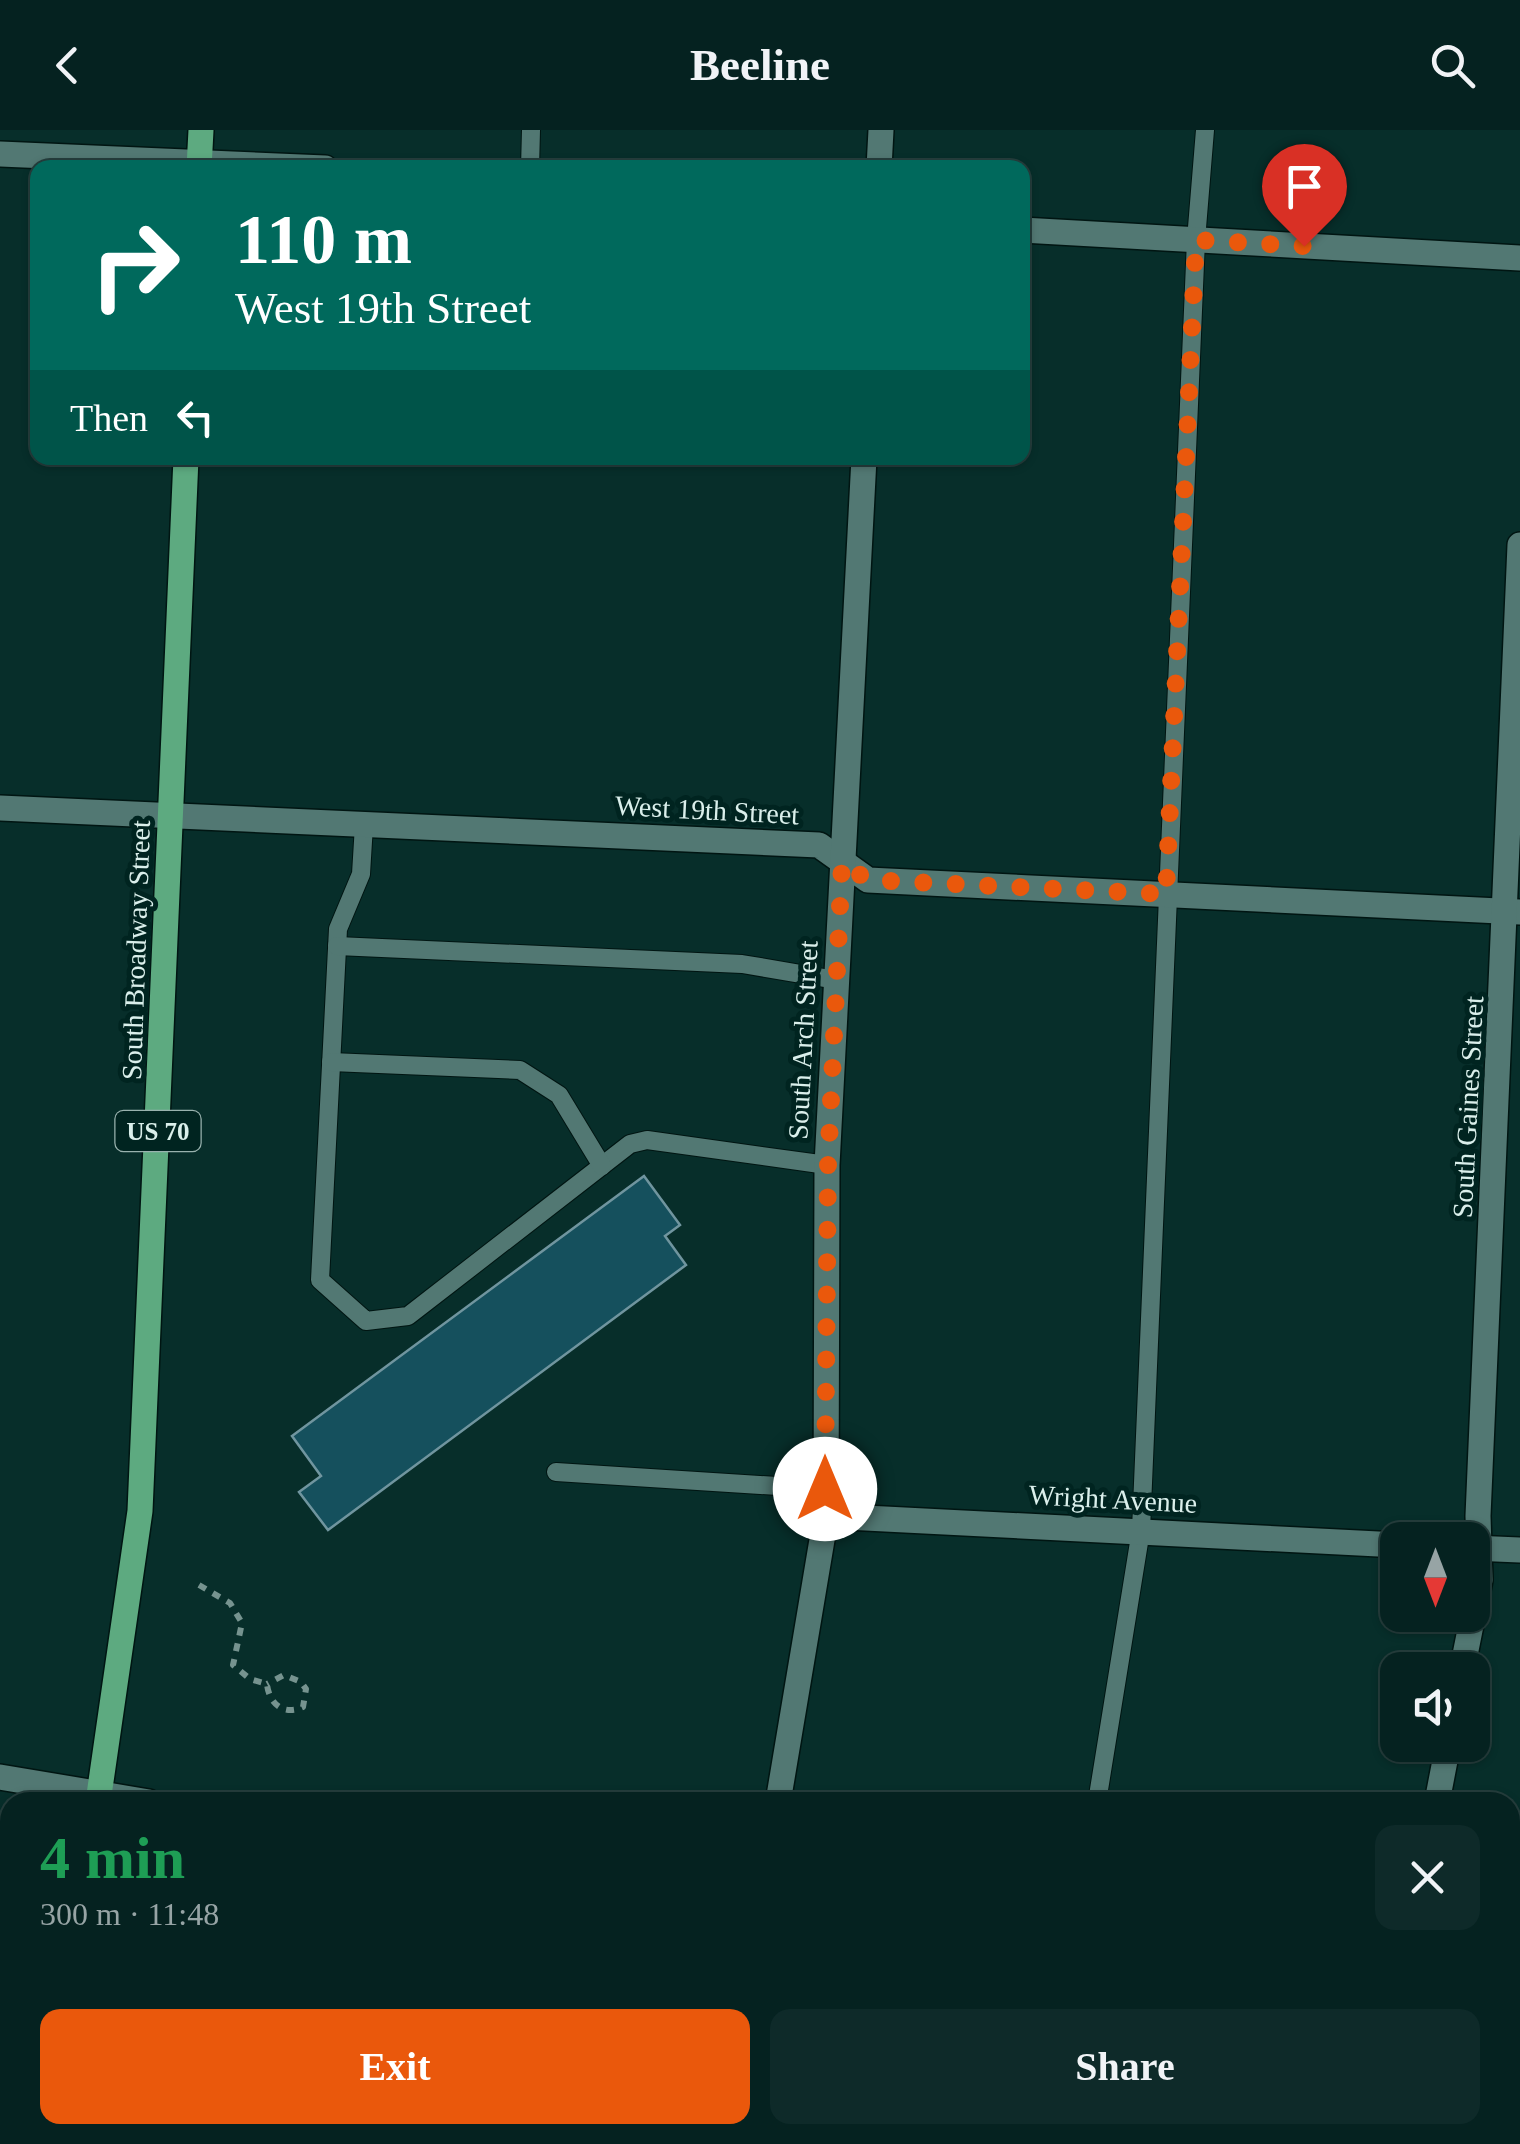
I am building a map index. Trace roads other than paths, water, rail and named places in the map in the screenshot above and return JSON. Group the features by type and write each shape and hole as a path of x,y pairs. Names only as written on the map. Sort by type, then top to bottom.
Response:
{"main road":[{"path":"199,160 201,130"},
{"name":"South Broadway Street","path":"100,1792 140,1511 186,465"}],"street":[{"path":"879,160 880,130"},
{"path":"0,154 109,160"},
{"path":"1030,230 1520,258"},
{"name":"South Arch Street","path":"780,1792 826,1516 828,1165 864,465"},
{"name":"South Gaines Street","path":"1478,1522 1512,911 1520,545"},
{"name":"West 19th Street","path":"0,808 819,846 868,880 1512,911"},
{"name":"Wright Avenue","path":"826,1516 1380,1544"},
{"path":"1490,1549 1520,1550"},
{"path":"1439,1792 1445,1762"},
{"path":"0,1777 71,1792"}],"lane":[{"path":"530,160 532,130"},
{"path":"1098,1792 1141,1530 1196,240 1206,130"},
{"path":"364,825 362,874 338,930 320,1280 366,1321 408,1316 630,1144 647,1140 828,1165"},
{"path":"338,946 742,964 836,980"},
{"path":"332,1062 520,1070 559,1095 602,1166"},
{"path":"556,1472 825,1489"}]}
